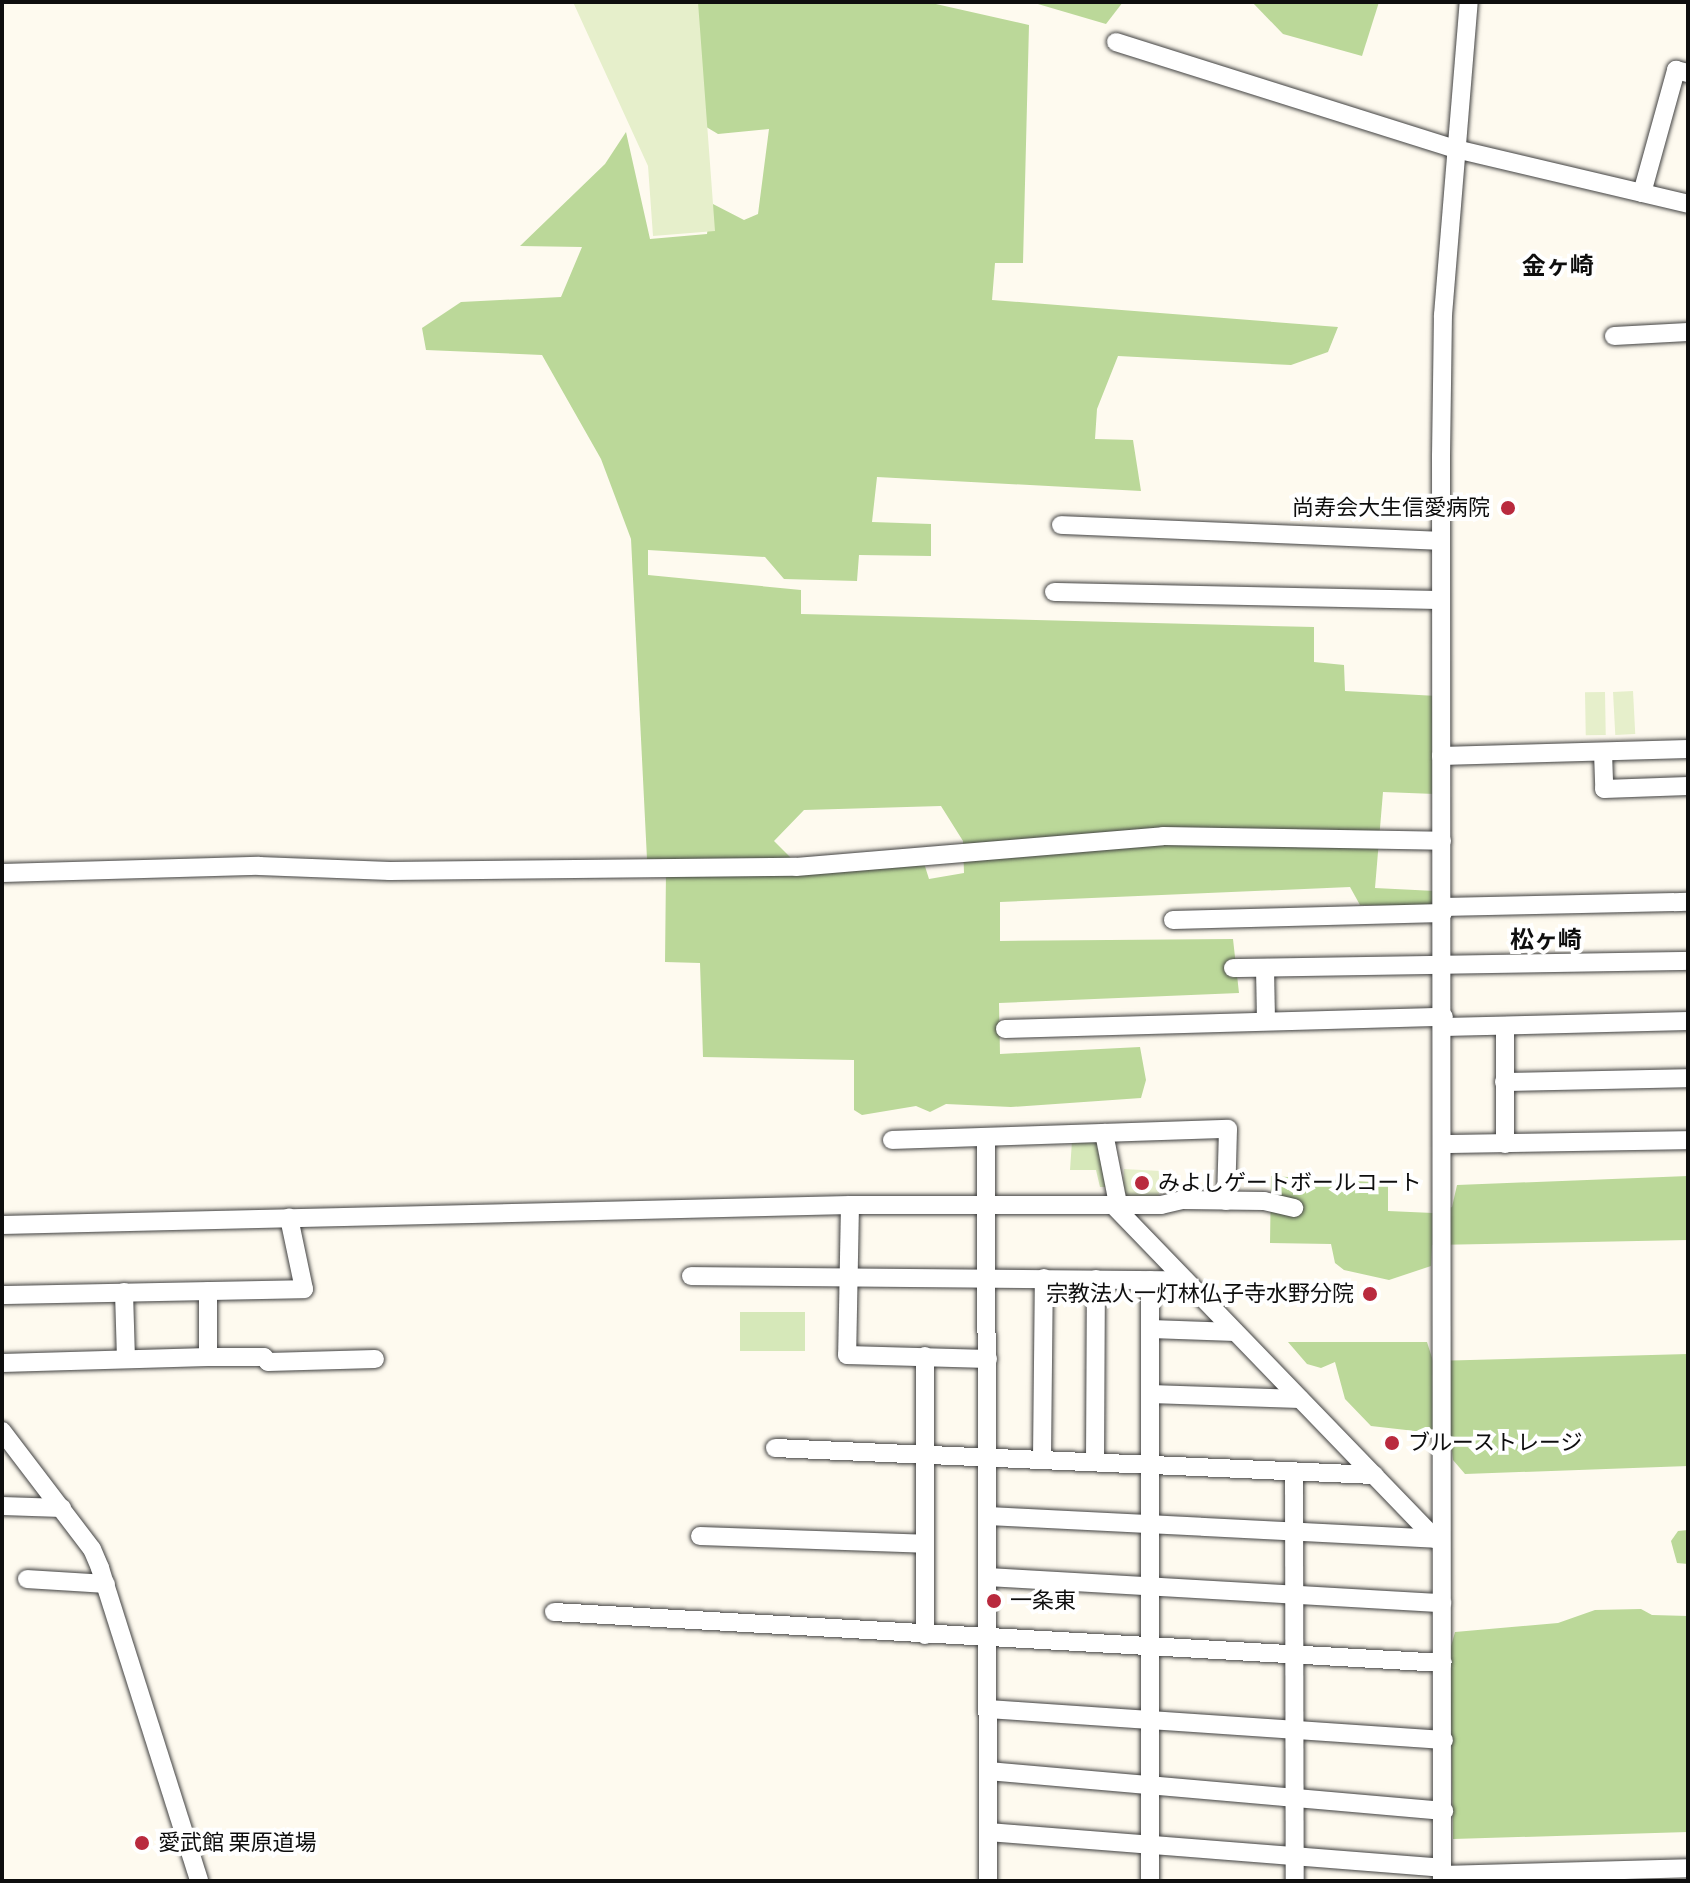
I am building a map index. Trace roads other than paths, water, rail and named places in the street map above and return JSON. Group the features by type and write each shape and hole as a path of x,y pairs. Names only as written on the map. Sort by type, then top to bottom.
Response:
{"street":[{"path":"1442,1875 1444,1740 1438,1539 1444,1022 1441,756 1443,315 1469,2"},
{"path":"1116,42 1456,149 1688,204"},
{"path":"1642,193 1676,70 1688,73"},
{"path":"1614,336 1688,332"},
{"path":"1061,525 1441,541"},
{"path":"1054,592 1441,600"},
{"path":"1441,756 1688,749"},
{"path":"1603,752 1604,789 1688,786"},
{"path":"2,873 259,866 390,871 796,867 1163,836 1442,841"},
{"path":"1173,920 1688,902"},
{"path":"1233,968 1688,961"},
{"path":"1265,968 1266,1018"},
{"path":"1005,1029 1266,1018 1505,1026 1688,1021"},
{"path":"1505,1026 1505,1144"},
{"path":"1504,1082 1688,1078"},
{"path":"892,1140 1228,1129 1226,1201"},
{"path":"1104,1133 1116,1205 1235,1332 1438,1539"},
{"path":"986,1139 988,1881"},
{"path":"1443,1144 1688,1140"},
{"path":"2,1225 850,1205 1116,1205 1226,1201 1294,1208"},
{"path":"850,1205 847,1355 988,1359"},
{"path":"2,1295 304,1289 289,1218"},
{"path":"691,1276 1185,1280"},
{"path":"1042,1458 1044,1278"},
{"path":"1095,1461 1096,1279"},
{"path":"1150,1280 1150,1881"},
{"path":"208,1291 208,1357"},
{"path":"124,1292 126,1359"},
{"path":"1151,1329 1235,1332"},
{"path":"925,1356 925,1635"},
{"path":"2,1363 208,1357 268,1362 375,1359"},
{"path":"1150,1394 1300,1399"},
{"path":"2,1431 92,1549 106,1584 199,1881"},
{"path":"775,1448 988,1455 1294,1474 1374,1475"},
{"path":"1294,1474 1295,1881"},
{"path":"2,1506 62,1508"},
{"path":"988,1516 1438,1539"},
{"path":"700,1536 925,1544"},
{"path":"988,1577 1442,1603"},
{"path":"27,1579 106,1584"},
{"path":"554,1612 1443,1663"},
{"path":"988,1709 1444,1740"},
{"path":"988,1771 1444,1811"},
{"path":"988,1832 1295,1857 1442,1875 1625,1876 1688,1868"}],"place":[{"name":"尚寿会大生信愛病院","path":"1508,508"},
{"name":"みよしゲートボールコート","path":"1142,1183"},
{"name":"宗教法人一灯林仏子寺水野分院","path":"1370,1294"},
{"name":"ブルーストレージ","path":"1392,1443"},
{"name":"一条東","path":"994,1601"},
{"name":"愛武館 栗原道場","path":"142,1843"}],"district":[{"name":"金ヶ崎","path":"1558,267"},
{"name":"松ヶ崎","path":"1546,941"}]}
